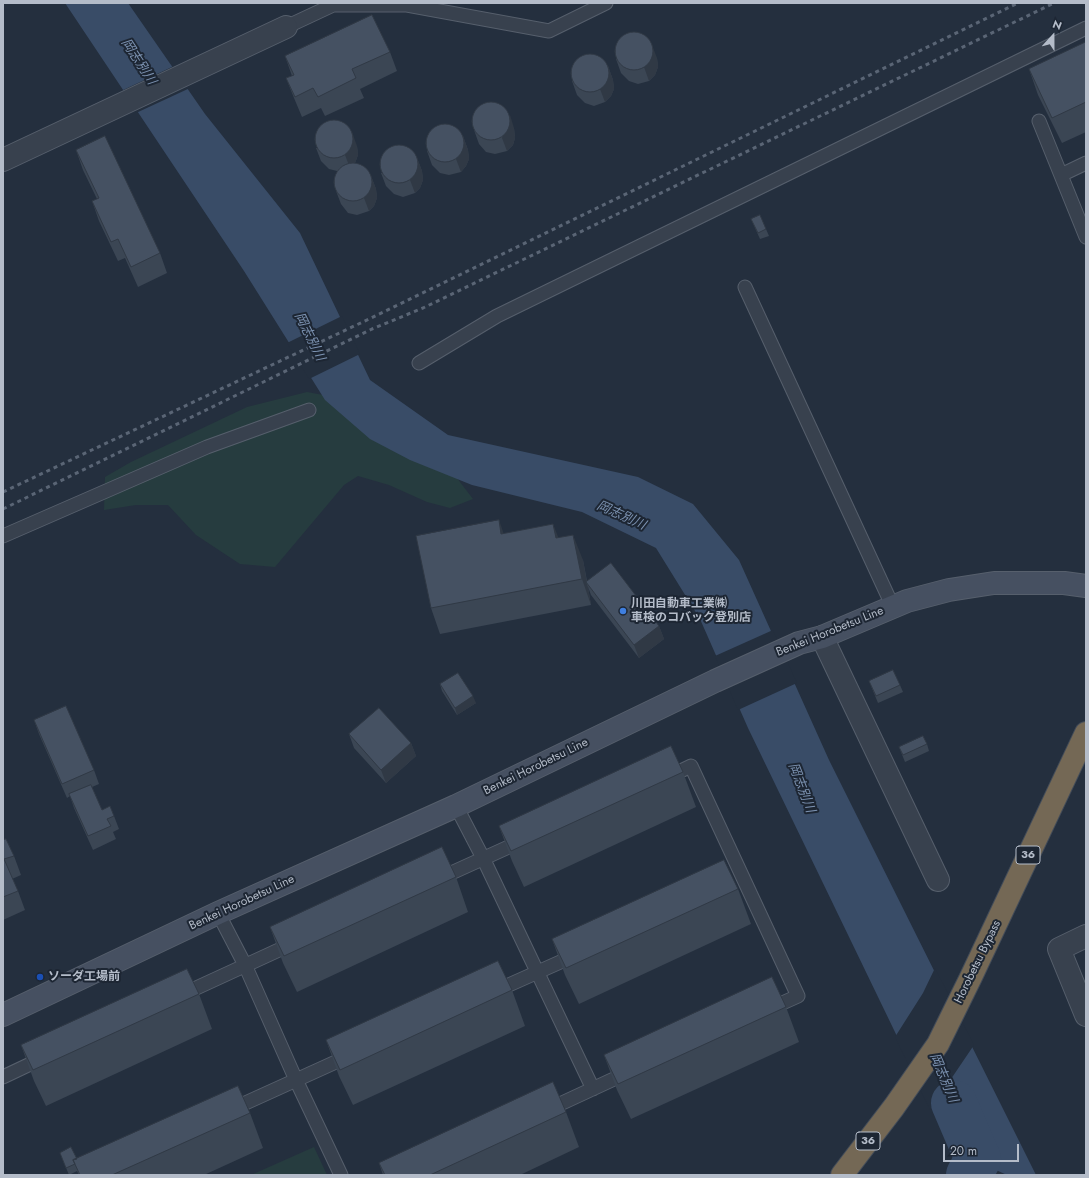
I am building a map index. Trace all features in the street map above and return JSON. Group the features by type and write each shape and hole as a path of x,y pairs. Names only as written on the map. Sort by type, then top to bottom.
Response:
{"highway":[{"name":"Horobetsu Bypass","path":"842,1175 894,1107 938,1044 1086,733"}],"main road":[{"name":"Benkei Horobetsu Line","path":"3,1015 218,913 456,806 715,681 799,643 822,637 907,601 949,590 994,583 1064,583 1086,586"}],"street":[{"path":"3,160 286,27"},
{"path":"822,637 938,880"},
{"path":"1086,936 1059,950 1086,1015"}],"lane":[{"path":"286,27 333,4 408,5 549,31 606,3"},
{"path":"419,362 504,312 1086,28"},
{"path":"1039,121 1086,238"},
{"path":"1061,175 1086,163"},
{"path":"745,287 893,607"},
{"path":"3,536 207,446 309,410"},
{"path":"655,782 691,766 739,881 798,996 756,1015"},
{"path":"456,806 483,858 592,1089"},
{"path":"426,884 533,836"},
{"path":"218,913 246,965 296,1080 341,1175"},
{"path":"167,1001 303,939"},
{"path":"478,998 586,950"},
{"path":"219,1115 362,1050"},
{"path":"3,1077 53,1054"},
{"path":"536,1115 642,1066"}],"green space":[{"path":"307,392 334,397 450,469 473,499 450,508 427,502 389,485 358,476 344,485 275,567 240,564 196,535 168,505 136,505 104,510 105,477 131,462 247,407"},
{"path":"314,1147 327,1175 251,1175"}],"water":[{"path":"65,3 128,3 205,114 300,233 370,380 448,435 638,477 693,504 739,560 829,760 1036,1175 1007,1175 952,1150 748,728 700,619 656,548 582,512 472,485 410,460 370,439 325,400 244,271"}],"pier":[{"path":"174,66 190,88 136,113 121,91"},
{"path":"342,316 360,354 309,379 287,343"},
{"path":"773,630 797,683 738,710 715,656"},
{"path":"935,968 974,1045 930,1110 895,1037 923,993"}],"building":[{"path":"372,15 390,52 352,69 356,78 318,97 313,88 295,97 286,78 294,75 285,56"},
{"path":"630,32 638,32 645,35 650,40 653,51 650,62 645,67 638,70 630,70 623,67 618,62 615,55 615,47 618,40 623,35"},
{"path":"1086,42 1086,102 1052,118 1029,69"},
{"path":"586,54 594,54 601,57 606,62 609,73 606,84 601,89 594,92 586,92 579,89 574,84 571,77 571,69 574,62 579,57"},
{"path":"487,102 495,102 502,105 507,110 510,121 507,132 502,137 495,140 487,140 480,137 475,132 472,125 472,117 475,110 480,105"},
{"path":"330,120 338,120 345,123 350,128 353,139 350,150 345,155 338,158 330,158 323,155 318,150 315,143 315,135 318,128 323,123"},
{"path":"441,124 449,124 456,127 461,132 464,143 461,154 456,159 449,162 441,162 434,159 429,154 426,147 426,139 429,132 434,127"},
{"path":"105,136 160,253 131,267 118,239 111,242 92,201 99,198 76,150"},
{"path":"395,145 403,145 410,148 415,153 418,164 415,175 410,180 403,183 395,183 388,180 383,175 380,168 380,160 383,153 388,148"},
{"path":"349,163 357,163 364,166 369,171 372,182 369,193 364,198 357,201 349,201 342,198 337,193 334,186 334,178 337,171 342,166"},
{"path":"760,215 766,229 758,233 751,219"},
{"path":"499,520 501,534 553,524 556,538 573,535 582,579 431,608 416,536"},
{"path":"611,563 659,626 634,645 586,582"},
{"path":"893,670 900,685 876,696 869,681"},
{"path":"458,673 473,696 455,708 440,684"},
{"path":"66,706 94,770 62,784 34,720"},
{"path":"379,708 411,743 381,770 349,734"},
{"path":"923,736 927,744 903,755 899,747"},
{"path":"671,746 683,772 511,851 499,826"},
{"path":"91,785 102,810 110,806 114,816 107,819 111,826 88,836 69,794"},
{"path":"6,839 14,856 4,859 18,891 3,897 3,840"},
{"path":"442,847 456,877 284,956 270,927"},
{"path":"724,860 738,889 566,968 552,939"},
{"path":"498,961 512,990 340,1070 326,1040"},
{"path":"187,969 199,994 33,1070 21,1045"},
{"path":"772,977 786,1007 618,1084 604,1055"},
{"path":"553,1082 566,1112 430,1175 385,1175 379,1163"},
{"path":"238,1086 250,1113 112,1175 80,1175 73,1160"},
{"path":"71,1147 77,1159 73,1160 75,1164 66,1168 60,1153"}],"waterway":[{"name":"岡志別川","path":"954,1103 978,1159 969,1175"}],"railway":[{"path":"3,492 369,319 1018,3"},
{"path":"3,509 372,329 423,308 1054,3"}],"place":[{"name":"川田自動車工業㈱ 車検のコバック登別店","path":"623,611"},
{"name":"ソーダ工場前","path":"40,977"}]}
